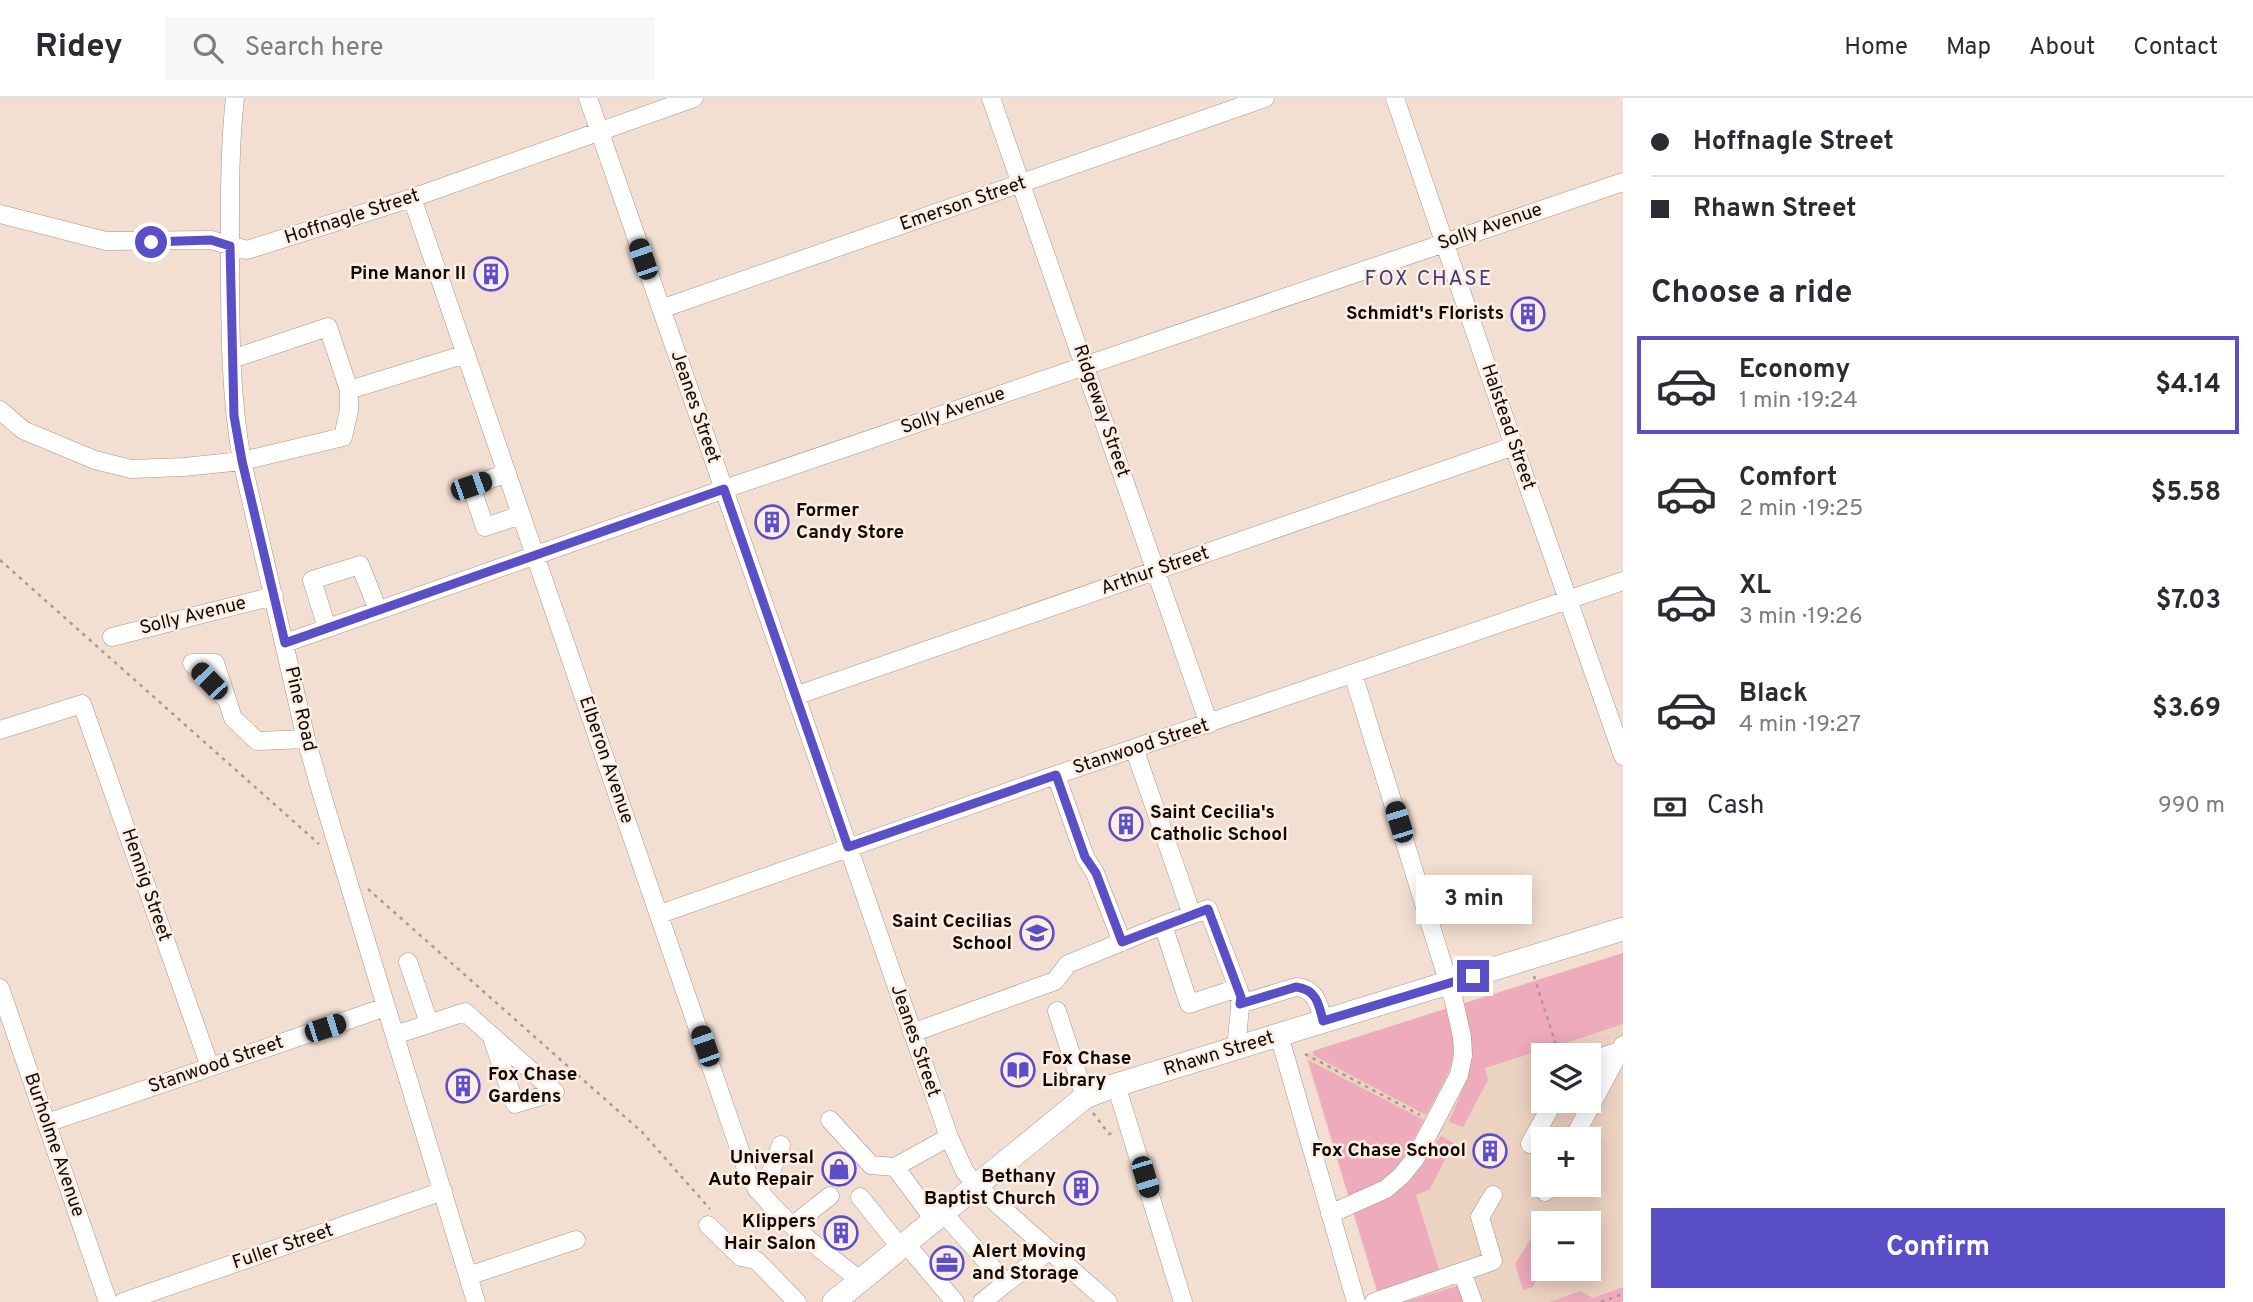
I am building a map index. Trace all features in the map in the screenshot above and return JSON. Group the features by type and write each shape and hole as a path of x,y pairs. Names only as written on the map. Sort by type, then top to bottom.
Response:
{"main road":[{"name":"Rhawn Street","path":"834,1302 977,1186 1116,1085 1623,929"}],"street":[{"name":"Pine Road","path":"234,98 230,246 232,359 234,416 242,461 306,739 476,1302"},
{"name":"Jeanes Street","path":"588,98 948,1137 965,1172 977,1186 1108,1302"},
{"name":"Hoffnagle Street","path":"0,214 106,241 211,240 247,250 412,198 694,98"},
{"name":"Ridgeway Street","path":"991,98 1209,724"},
{"name":"Emerson Street","path":"661,309 1265,98"},
{"name":"Halstead Street","path":"1395,98 1623,754"},
{"name":"Solly Avenue","path":"285,643 724,489 1623,182"},
{"name":"Elberon Avenue","path":"412,198 748,1174 757,1190 861,1281"},
{"path":"0,410 23,430 95,460 131,469 242,461 343,437 349,410 349,390 328,327 232,359"},
{"path":"349,390 466,354"},
{"name":"Arthur Street","path":"796,696 1514,446"},
{"path":"507,473 471,486 485,527 521,515"},
{"path":"327,628 312,580 360,565 378,610"},
{"name":"Stanwood Street","path":"660,914 1623,581"},
{"name":"Solly Avenue","path":"112,637 274,596"},
{"path":"1330,1214 1386,1189 1401,1176 1415,1159 1434,1122 1458,1075 1463,1055 1459,1023 1448,984 1353,674"},
{"path":"227,699 233,718 257,741 306,739"},
{"name":"Hennig Street","path":"0,730 82,704 209,1067"},
{"path":"1135,748 1192,915"},
{"path":"1056,775 1085,857 1096,873 1122,942"},
{"path":"912,1033 1055,981 1068,964 1208,909 1239,996 1236,1049"},
{"path":"1163,925 1189,1004 1296,987 1312,993 1319,1004 1323,1021"},
{"path":"408,962 429,1023"},
{"name":"Burholme Avenue","path":"0,988 108,1302"},
{"name":"Stanwood Street","path":"47,1123 387,1007"},
{"path":"1057,1011 1089,1105"},
{"path":"395,1035 465,1012 491,1035"},
{"path":"1279,1035 1356,1302"},
{"path":"1601,1056 1621,1048"},
{"path":"1579,1127 1621,1048"},
{"path":"1116,1085 1183,1302"},
{"path":"830,1120 871,1166 895,1167 948,1137"},
{"path":"757,1190 771,1172 781,1145"},
{"path":"895,1167 1006,1283"},
{"name":"Fuller Street","path":"123,1302 443,1191"},
{"path":"1374,1302 1493,1261 1479,1217 1493,1195"},
{"path":"793,1224 830,1196"},
{"path":"860,1197 955,1302"},
{"path":"712,1220 741,1256 756,1260 797,1302"},
{"path":"468,1276 576,1240"},
{"path":"982,1302 1050,1250"},
{"path":"1462,1272 1472,1302"}],"path":[{"path":"1534,976 1555,1043"},
{"path":"1306,1054 1434,1122"},
{"path":"1089,1105 1109,1134 1121,1130"},
{"path":"642,1132 712,1220"},
{"path":"1601,1302 1623,1294"}],"shaded area":[{"path":"1623,953 1623,1287 1593,1298 1581,1291 1549,1302 1466,1302 1460,1285 1404,1302 1380,1302 1305,1054"},
{"path":"1623,953 1623,1024 1566,1043 1531,1043 1531,1053 1485,1068 1488,1080 1463,1127 1449,1122 1466,1081 1462,1004"},
{"path":"1448,1008 1454,1040 1451,1064 1426,1115 1313,1055 1313,1051"},
{"path":"1308,1060 1424,1120 1396,1172 1385,1181 1349,1198"},
{"path":"1441,1136 1454,1143 1429,1190 1416,1195 1440,1273 1378,1294 1353,1211 1415,1173"},
{"path":"1531,1238 1531,1281 1536,1281 1533,1287 1523,1290 1515,1264"},
{"path":"1460,1285 1466,1302 1404,1302"},
{"path":"1623,1287 1623,1302 1549,1302 1581,1291 1593,1298"}],"place":[{"name":"Pine Manor II","path":"491,274"},
{"name":"Schmidt's Florists","path":"1528,314"},
{"name":"Former Candy Store","path":"772,522"},
{"name":"Saint Cecilia's Catholic School","path":"1126,824"},
{"name":"Saint Cecilias School","path":"1037,933"},
{"name":"Fox Chase Library","path":"1018,1070"},
{"name":"Fox Chase Gardens","path":"463,1086"},
{"name":"Fox Chase School","path":"1490,1151"},
{"name":"Universal Auto Repair","path":"839,1169"},
{"name":"Bethany Baptist Church","path":"1081,1188"},
{"name":"Klippers Hair Salon","path":"841,1233"},
{"name":"Alert Moving and Storage","path":"947,1263"}],"district":[{"name":"FOX CHASE","path":"1429,279"}],"route":[{"path":"151,242 211,240 230,246 234,416 285,643 724,489 848,847 1056,775 1085,857 1096,873 1122,942 1208,909 1241,997 1240,1004 1296,987 1303,988 1312,993 1319,1004 1323,1021 1473,976"}]}
